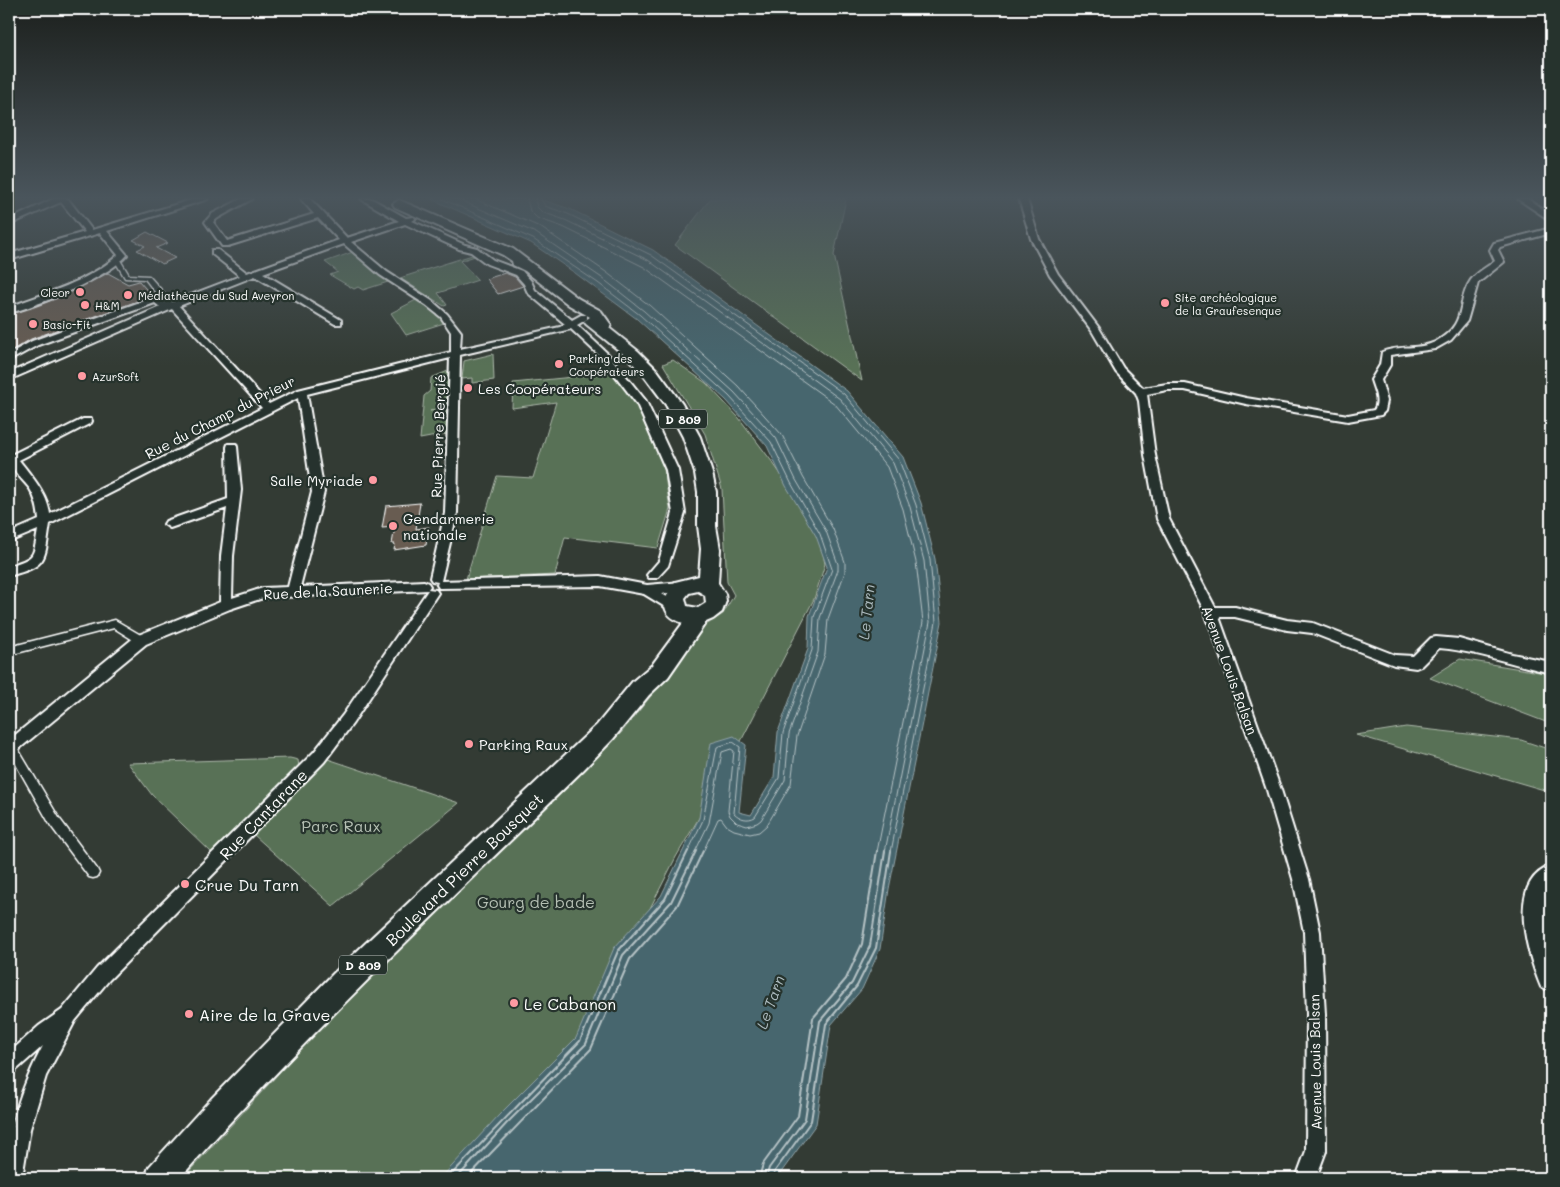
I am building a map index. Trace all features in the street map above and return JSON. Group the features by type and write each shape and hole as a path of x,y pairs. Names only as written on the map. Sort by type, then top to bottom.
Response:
{"main road":[{"name":"D 809","path":"502,254 509,263 530,268"},
{"name":"D 809","path":"512,254 574,302 587,319 611,335 653,376 671,398 688,429 700,459 704,478 707,494 707,526 710,535 711,552 708,586"},
{"name":"D 809","path":"685,586 696,571 703,535 707,526"},
{"path":"698,584 708,586 716,595 717,601 711,611 684,612 675,597 685,586 698,584"},
{"name":"Boulevard Pierre Bousquet","path":"160,1178 221,1109 351,976 576,762 605,732 641,688 660,671 677,648 684,612"},
{"path":"1551,878 1539,896 1536,910 1539,932 1551,978"}],"street":[{"path":"9,310 79,283 120,263 122,254"},
{"path":"218,254 247,277"},
{"path":"9,377 95,337 306,254"},
{"name":"Rue Pierre Bergié","path":"363,254 395,282 440,310 450,319 456,332 450,513 434,586"},
{"path":"480,254 490,262 509,263 528,283 531,290 587,319 616,368 642,403 672,470 679,512 664,563 653,575"},
{"path":"1043,254 1054,276 1096,330 1119,370 1141,392 1185,386 1246,401 1348,418 1376,414 1381,409 1382,401 1376,380 1385,365 1385,354 1395,349 1416,349 1436,346 1453,335 1466,312 1470,290 1478,277 1500,262 1496,254"},
{"path":"120,263 127,277 147,277 162,294 162,297 173,305 268,409"},
{"path":"257,273 338,322"},
{"path":"9,358 35,344 71,329 157,299 164,306 173,305"},
{"name":"Rue du Champ du Prieur","path":"9,538 45,522 302,392 392,368 563,329 587,319"},
{"path":"293,590 318,492 302,392"},
{"name":"Avenue Louis Balsan","path":"1141,392 1144,401 1150,455 1163,519 1211,612 1274,790 1301,879 1312,932 1316,1014 1316,1151 1306,1178"},
{"path":"9,571 35,562 40,556 45,522 43,505 35,488 12,459 87,421"},
{"path":"226,605 227,556 235,490 232,447"},
{"path":"170,524 234,501"},
{"name":"Rue de la Saunerie","path":"10,748 141,640 226,605 263,593 293,590 600,581 648,590 685,586"},
{"name":"Rue Cantarane","path":"12,1178 21,1128 38,1073 69,1015 103,974 222,856 318,756 348,719 434,586"},
{"name":"Rue de la Saunerie","path":"648,590 684,612"},
{"path":"1211,612 1235,612 1287,625 1313,628 1394,660 1416,662 1436,642 1459,644 1512,659 1551,666"},
{"path":"9,651 116,624 141,640"},
{"path":"10,748 55,822 92,873"},
{"name":"Rue Cantarane","path":"9,1065 45,1032 69,1015"}],"green space":[{"path":"346,254 356,254 388,282 363,290 358,287 354,289 330,275 338,272 325,262"},
{"path":"688,254 834,254 862,381"},
{"path":"472,255 475,256 460,261 478,280 438,293 447,305 444,306 400,278"},
{"path":"416,300 439,316 444,323 406,335 391,313"},
{"path":"493,354 494,380 472,383 472,378 462,379 464,361"},
{"name":"Gourg de bade","path":"673,360 706,383 739,418 773,463 818,528 825,564 814,599 720,782 676,857 569,1059 454,1178 183,1178 332,1015 621,733 671,671 703,627 723,614 734,595 727,582 722,489 705,434 663,364"},
{"path":"448,371 446,407 430,411 446,408 447,434 420,439 424,396 430,391 431,378"},
{"path":"613,373 636,404 664,469 670,509 658,548 565,537 555,575 466,579 497,476 533,478 556,402 512,408 513,383"},
{"path":"1460,659 1551,674 1551,724 1430,678"},
{"path":"1406,727 1521,740 1551,750 1551,792 1356,735"},
{"path":"290,758 298,760 299,767 213,854 152,795 128,763"},
{"name":"Parc Raux","path":"325,758 459,803 333,906 254,835"}],"water":[{"name":"Le Tarn","path":"548,254 659,254 847,391 903,457 921,503 935,559 942,622 889,889 880,949 862,989 831,1025 816,1124 777,1178 441,1178 499,1115 576,1038 614,948 661,896 699,818 711,743 734,736 746,745 739,812 751,815 774,777 778,732 808,649 809,616 827,567 816,536 786,486 767,446 726,400 637,319"}],"building":[{"path":"145,254 168,254 175,258 162,264"},
{"path":"108,273 128,284 139,281 152,296 31,339 9,352 9,315 55,299"},
{"path":"505,273 515,277 523,286 498,294 486,279"},
{"name":"Gendarmerie nationale","path":"420,503 416,529 429,527 426,545 394,550 395,544 392,544 395,527 382,528 386,506"}],"place":[{"name":"Cleor","path":"80,292"},
{"name":"Médiathèque du Sud Aveyron","path":"128,295"},
{"name":"Site archéologique de la Graufesenque","path":"1165,303"},
{"name":"H&M","path":"85,305"},
{"name":"Basic-Fit","path":"33,324"},
{"name":"Parking des Coopérateurs","path":"559,364"},
{"name":"AzurSoft","path":"82,376"},
{"name":"Les Coopérateurs","path":"468,388"},
{"name":"Salle Myriade","path":"373,480"},
{"name":"Gendarmerie nationale","path":"393,526"},
{"name":"Parking Raux","path":"469,744"},
{"name":"Crue Du Tarn","path":"185,884"},
{"name":"Le Cabanon","path":"514,1003"},
{"name":"Aire de la Grave","path":"189,1014"}]}
